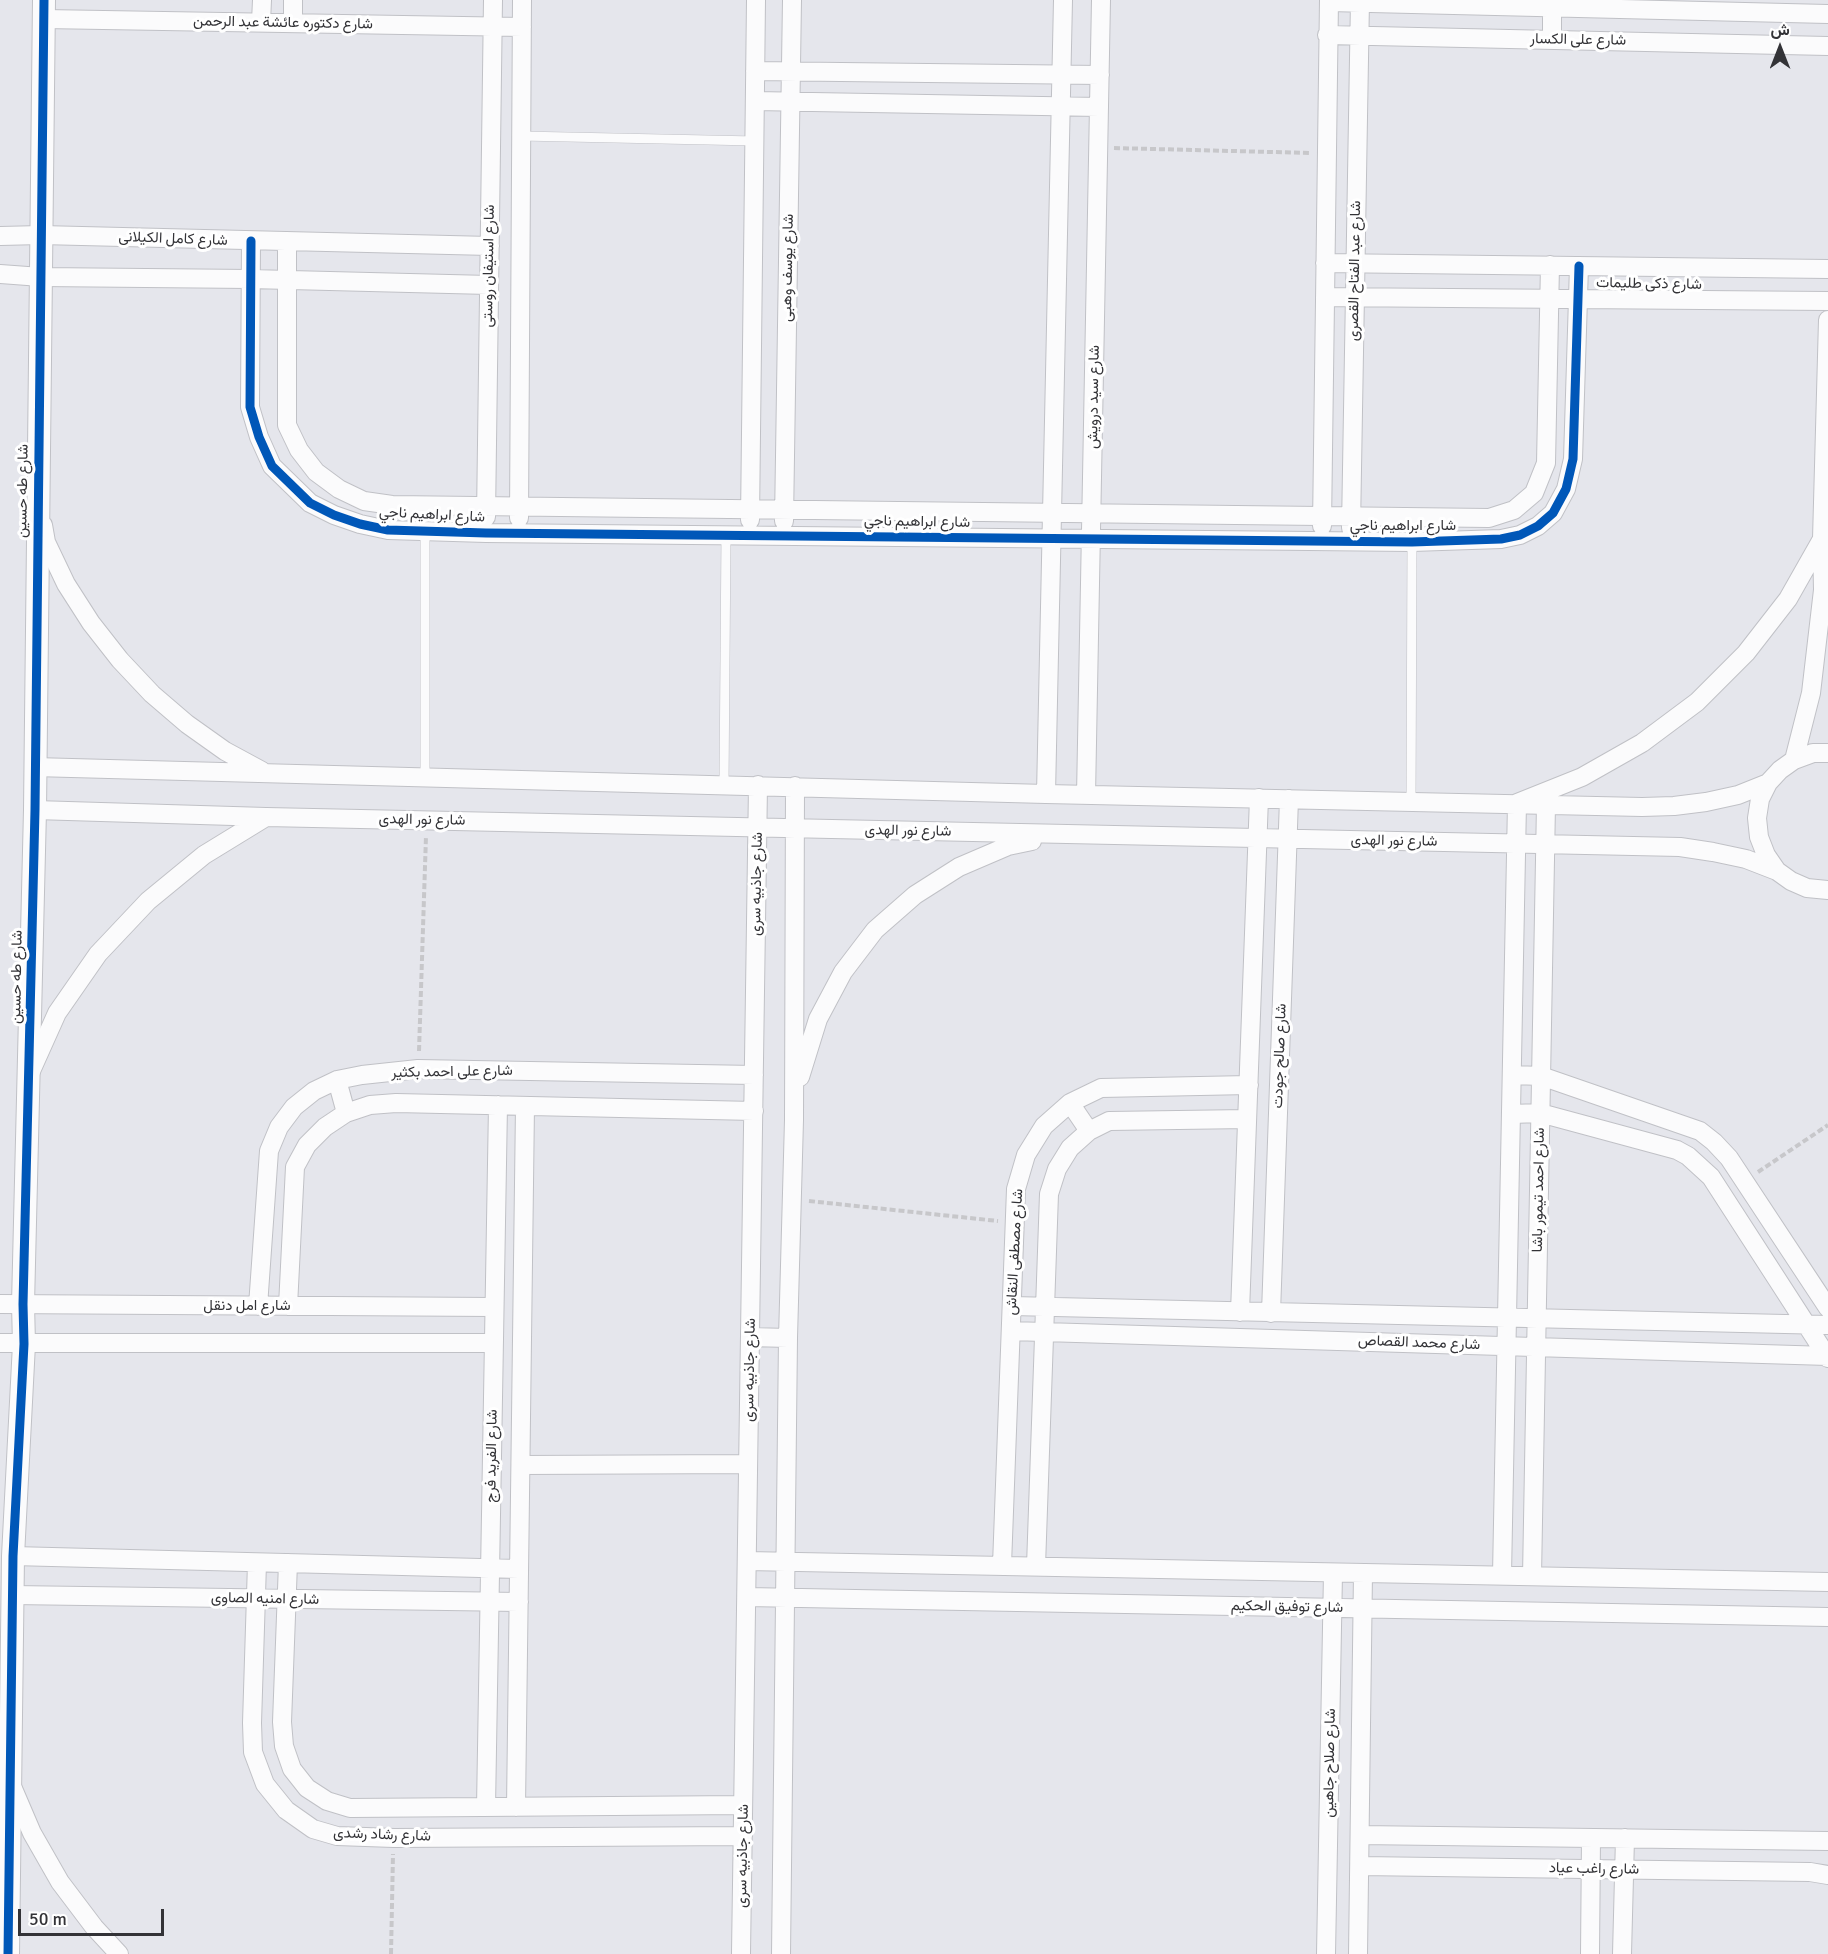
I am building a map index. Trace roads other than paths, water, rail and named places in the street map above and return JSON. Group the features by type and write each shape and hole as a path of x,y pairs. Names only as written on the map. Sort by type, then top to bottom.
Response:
{"street":[{"path":"261,22 262,0"},
{"path":"293,0 293,23"},
{"name":"شارع استيفان روستى","path":"486,533 493,0"},
{"name":"شارع استيفان روستى","path":"519,532 522,0"},
{"path":"750,535 756,0"},
{"name":"شارع يوسف وهبى","path":"784,535 792,0"},
{"path":"1046,794 1063,0"},
{"name":"شارع سيد درويش","path":"1086,795 1101,0"},
{"path":"1329,1 1593,4 1828,14"},
{"name":"شارع عبد الفتاح القصرى","path":"1322,541 1329,1"},
{"name":"شارع عبد الفتاح القصرى","path":"1350,541 1360,1"},
{"path":"1552,4 1552,40"},
{"path":"1593,4 1593,41"},
{"name":"شارع دكتوره عائشة عبد الرحمن","path":"44,10 261,22 522,27"},
{"name":"شارع طه حسين","path":"8,1954 12,1595 24,1344 23,1304 35,810 44,10"},
{"name":"شارع على الكسار","path":"1328,35 1828,46"},
{"path":"755,71 1100,75"},
{"path":"755,100 1100,107"},
{"name":"شارع كامل الكيلانى","path":"0,236 41,235 490,246"},
{"name":"شارع ابراهيم ناجي","path":"251,241 250,407 259,437 272,466 310,504 360,524 388,530 486,533 1412,542 1501,539 1520,535 1538,526 1553,513 1566,489 1573,459 1579,266"},
{"name":"شارع ابراهيم ناجي","path":"287,242 287,425 299,450 316,472 339,489 364,501 392,506 1489,518 1514,510 1534,492 1546,463 1550,266"},
{"name":"شارع ذكى طليمات","path":"1325,263 1828,269"},
{"path":"0,274 41,277 489,285"},
{"name":"شارع ذكى طليمات","path":"1325,297 1828,301"},
{"path":"1794,760 1816,659 1823,591 1822,539 1828,320"},
{"path":"1534,492 1553,513"},
{"path":"38,497 46,542 66,584 91,623 120,660 152,694 187,724 225,751 266,773"},
{"path":"1517,803 1582,777 1642,743 1697,702 1746,653 1774,617 1788,598 1822,539"},
{"path":"1777,871 1766,855 1759,837 1757,818 1760,799 1768,783 1794,760 1813,753 1828,753"},
{"path":"34,767 1086,795 1674,807 1738,795 1768,783"},
{"name":"شارع جاذبيه سرى","path":"741,1954 759,785"},
{"path":"781,1954 790,1199 794,1120 795,786"},
{"name":"شارع صالح جودت","path":"1240,1312 1259,798"},
{"name":"شارع صالح جودت","path":"1271,1313 1289,799"},
{"name":"شارع احمد تيمور باشا","path":"1502,1575 1517,803"},
{"name":"شارع احمد تيمور باشا","path":"1532,1576 1546,804"},
{"name":"شارع نور الهدى","path":"35,810 1060,835 1680,847 1746,859 1777,871 1791,881 1828,898"},
{"path":"29,1075 57,1013 99,954 148,901 180,874 204,855 266,817"},
{"path":"794,1120 801,1068 818,1019 843,972 875,930 915,895 959,867 1008,846 1060,835"},
{"path":"1807,888 1828,890"},
{"name":"شارع على احمد بكثير","path":"258,1306 269,1150 279,1127 294,1107 314,1091 337,1080 418,1069 754,1075"},
{"name":"شارع مصطفى النقاش","path":"1002,1565 1016,1189 1026,1155 1044,1126 1070,1103 1101,1088 1249,1077 1280,1069"},
{"path":"1513,1075 1541,1076 1700,1131 1722,1150 1745,1181 1828,1308"},
{"path":"337,1080 346,1113"},
{"name":"شارع على احمد بكثير","path":"288,1306 295,1167 308,1145 325,1127 346,1113 370,1105 396,1103 754,1112"},
{"path":"1070,1103 1089,1131"},
{"name":"شارع الفريد فرج","path":"486,1807 498,1105"},
{"name":"شارع الفريد فرج","path":"516,1807 525,1106"},
{"name":"شارع محمد القصاص","path":"1512,1114 1540,1113 1677,1150 1688,1156 1711,1177 1827,1356"},
{"name":"شارع مصطفى النقاش","path":"1036,1566 1049,1194 1057,1169 1070,1148 1089,1131 1109,1121 1247,1119"},
{"name":"شارع امل دنقل","path":"0,1304 494,1307"},
{"name":"شارع محمد القصاص","path":"1012,1306 1828,1325"},
{"name":"شارع محمد القصاص","path":"1011,1331 1827,1356"},
{"path":"750,1337 788,1338"},
{"path":"0,1343 494,1343"},
{"path":"521,1465 748,1464"},
{"path":"13,1556 519,1569"},
{"path":"747,1561 1828,1582"},
{"name":"شارع رشاد رشدى","path":"257,1563 253,1752 265,1784 286,1810 313,1829 338,1836 394,1838 743,1836"},
{"name":"شارع رشاد رشدى","path":"288,1563 282,1722 284,1746 292,1769 307,1788 327,1801 350,1808 743,1805"},
{"name":"شارع صلاح جاهين","path":"1326,1954 1333,1573"},
{"name":"شارع صلاح جاهين","path":"1359,1954 1363,1573"},
{"name":"شارع امنيه الصاوى","path":"12,1595 519,1602"},
{"name":"شارع توفيق الحكيم","path":"747,1597 1828,1617"},
{"path":"10,1781 32,1833 60,1882 94,1927 119,1954"},
{"path":"394,1808 394,1838"},
{"name":"شارع راغب عياد","path":"1360,1835 1828,1841"},
{"path":"1590,1954 1592,1838"},
{"path":"1622,1954 1625,1838"},
{"name":"شارع راغب عياد","path":"1359,1866 1810,1872 1828,1875"}],"lane":[{"path":"521,136 754,141"},
{"path":"425,531 425,777"},
{"path":"724,784 726,535"},
{"path":"1412,542 1412,802"}]}
